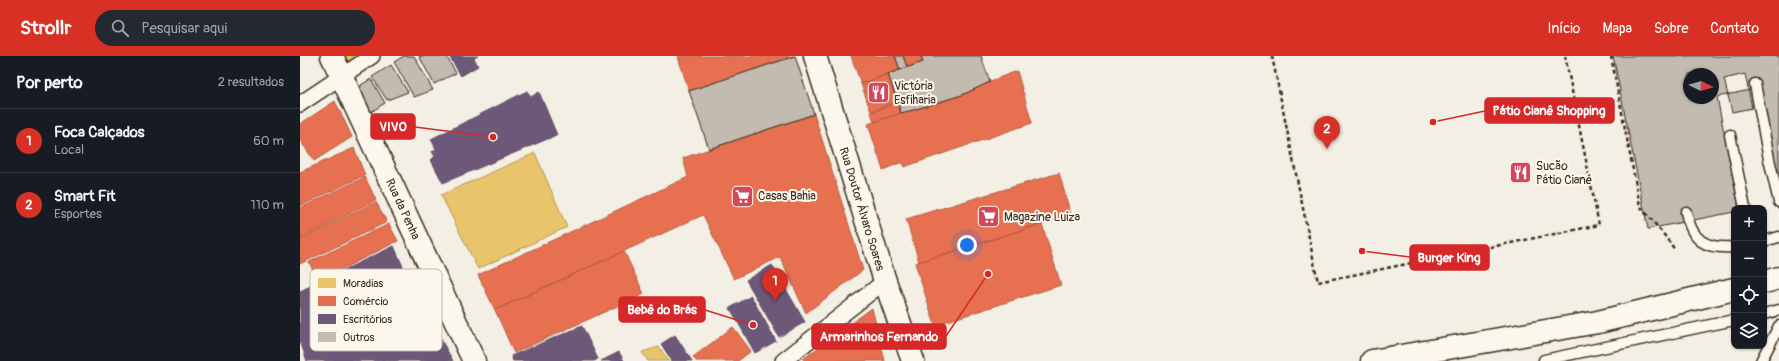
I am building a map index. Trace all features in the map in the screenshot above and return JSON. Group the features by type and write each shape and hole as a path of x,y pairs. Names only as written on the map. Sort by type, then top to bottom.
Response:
{"main road":[{"name":"Rua da Penha","path":"332,56 431,269"},
{"name":"Rua Doutor Álvaro Soares","path":"815,56 884,281 913,361"},
{"path":"1767,281 1779,278"},
{"path":"1372,361 1598,322 1731,290"},
{"name":"Rua da Penha","path":"442,292 474,361"}],"street":[{"path":"300,104 372,56"},
{"path":"783,361 884,281"}],"lane":[{"path":"1755,84 1769,160 1779,202"},
{"path":"1730,135 1744,205"},
{"path":"1686,212 1692,231 1696,237 1707,245 1718,248 1731,247"},
{"path":"1767,240 1779,237"},
{"path":"1767,313 1779,310"},
{"path":"1544,360 1731,321"},
{"path":"1761,361 1779,326"}],"path":[{"path":"1272,56 1318,282 1599,225 1565,56"},
{"path":"1611,56 1640,206 1675,250"}],"building: Moradias":[{"path":"340,56 358,56 345,66"},
{"path":"535,153 567,227 478,269 441,195"},
{"path":"659,347 669,361 648,361 642,352"}],"building: Comércio":[{"path":"795,56 689,91 678,57"},
{"path":"851,56 895,56 900,70 861,84"},
{"path":"903,56 921,56 923,62 907,67"},
{"path":"1017,71 1032,123 904,167 902,162 883,170 868,124 962,95 985,83"},
{"name":"Victória Esfiharia","path":"888,74 897,102 871,112 861,84"},
{"path":"335,101 352,137 314,161 300,140 300,124"},
{"path":"897,102 901,113 874,122 871,112"},
{"name":"Casas Bahia","path":"814,114 863,270 806,313 780,257 734,279 703,215 495,310 478,275 688,177 683,158"},
{"path":"354,148 365,175 300,206 300,172"},
{"name":"Magazine Luiza","path":"1059,173 1071,215 919,262 906,219"},
{"path":"365,177 376,200 300,239 300,208"},
{"path":"376,202 387,222 300,264 300,240"},
{"path":"389,224 398,241 342,269 312,269 309,262"},
{"path":"1042,224 1061,285 935,325 915,263"},
{"path":"624,251 644,294 514,353 495,310"},
{"path":"872,308 885,361 805,361 803,359"},
{"path":"733,327 751,351 738,361 696,361 693,357"}],"building: Escritórios":[{"path":"449,56 478,56 474,58 478,66 461,76"},
{"path":"527,91 531,97 539,92 557,135 443,183 431,160 435,156 432,152 436,149 431,139"},
{"path":"394,246 404,269 346,269"},
{"path":"772,265 805,322 779,337 746,280"},
{"path":"310,286 310,351 442,351 442,341 453,361 307,361 300,341 300,291"},
{"path":"751,296 776,341 755,353 730,308"},
{"path":"582,326 598,359 594,361 513,361 511,356"},
{"path":"675,335 692,361 672,361 661,344"},
{"path":"619,352 624,361 601,361"}],"building: Outros":[{"path":"404,56 414,56 433,90 414,97 394,62"},
{"path":"419,56 446,56 456,73 434,84"},
{"path":"795,56 814,114 709,149 689,91"},
{"path":"895,56 903,56 907,67 900,70"},
{"path":"921,56 981,56 990,82 962,95 901,113 888,74 923,62"},
{"path":"1613,56 1779,56 1779,187 1759,88 1719,97 1719,68 1683,68 1683,104 1718,104 1738,205 1731,205 1731,213 1648,229"},
{"path":"391,65 408,92 387,100 372,77"},
{"path":"1745,74 1752,108 1732,112 1724,79"},
{"path":"371,79 385,103 371,112 360,92 361,85"}],"place":[{"name":"Victória Esfiharia","path":"879,93"},
{"name":"Pátio Cianê Shopping","path":"1433,122"},
{"name":"VIVO","path":"493,137"},
{"name":"Smart Fit","path":"1327,149"},
{"name":"Sucão Pátio Cianê","path":"1521,173"},
{"name":"Casas Bahia","path":"743,196"},
{"name":"Magazine Luiza","path":"988,217"},
{"name":"Burger King","path":"1362,251"},
{"name":"Armarinhos Fernando","path":"988,274"},
{"name":"Foca Calçados","path":"775,301"},
{"name":"Bebê do Brás","path":"753,325"}]}
